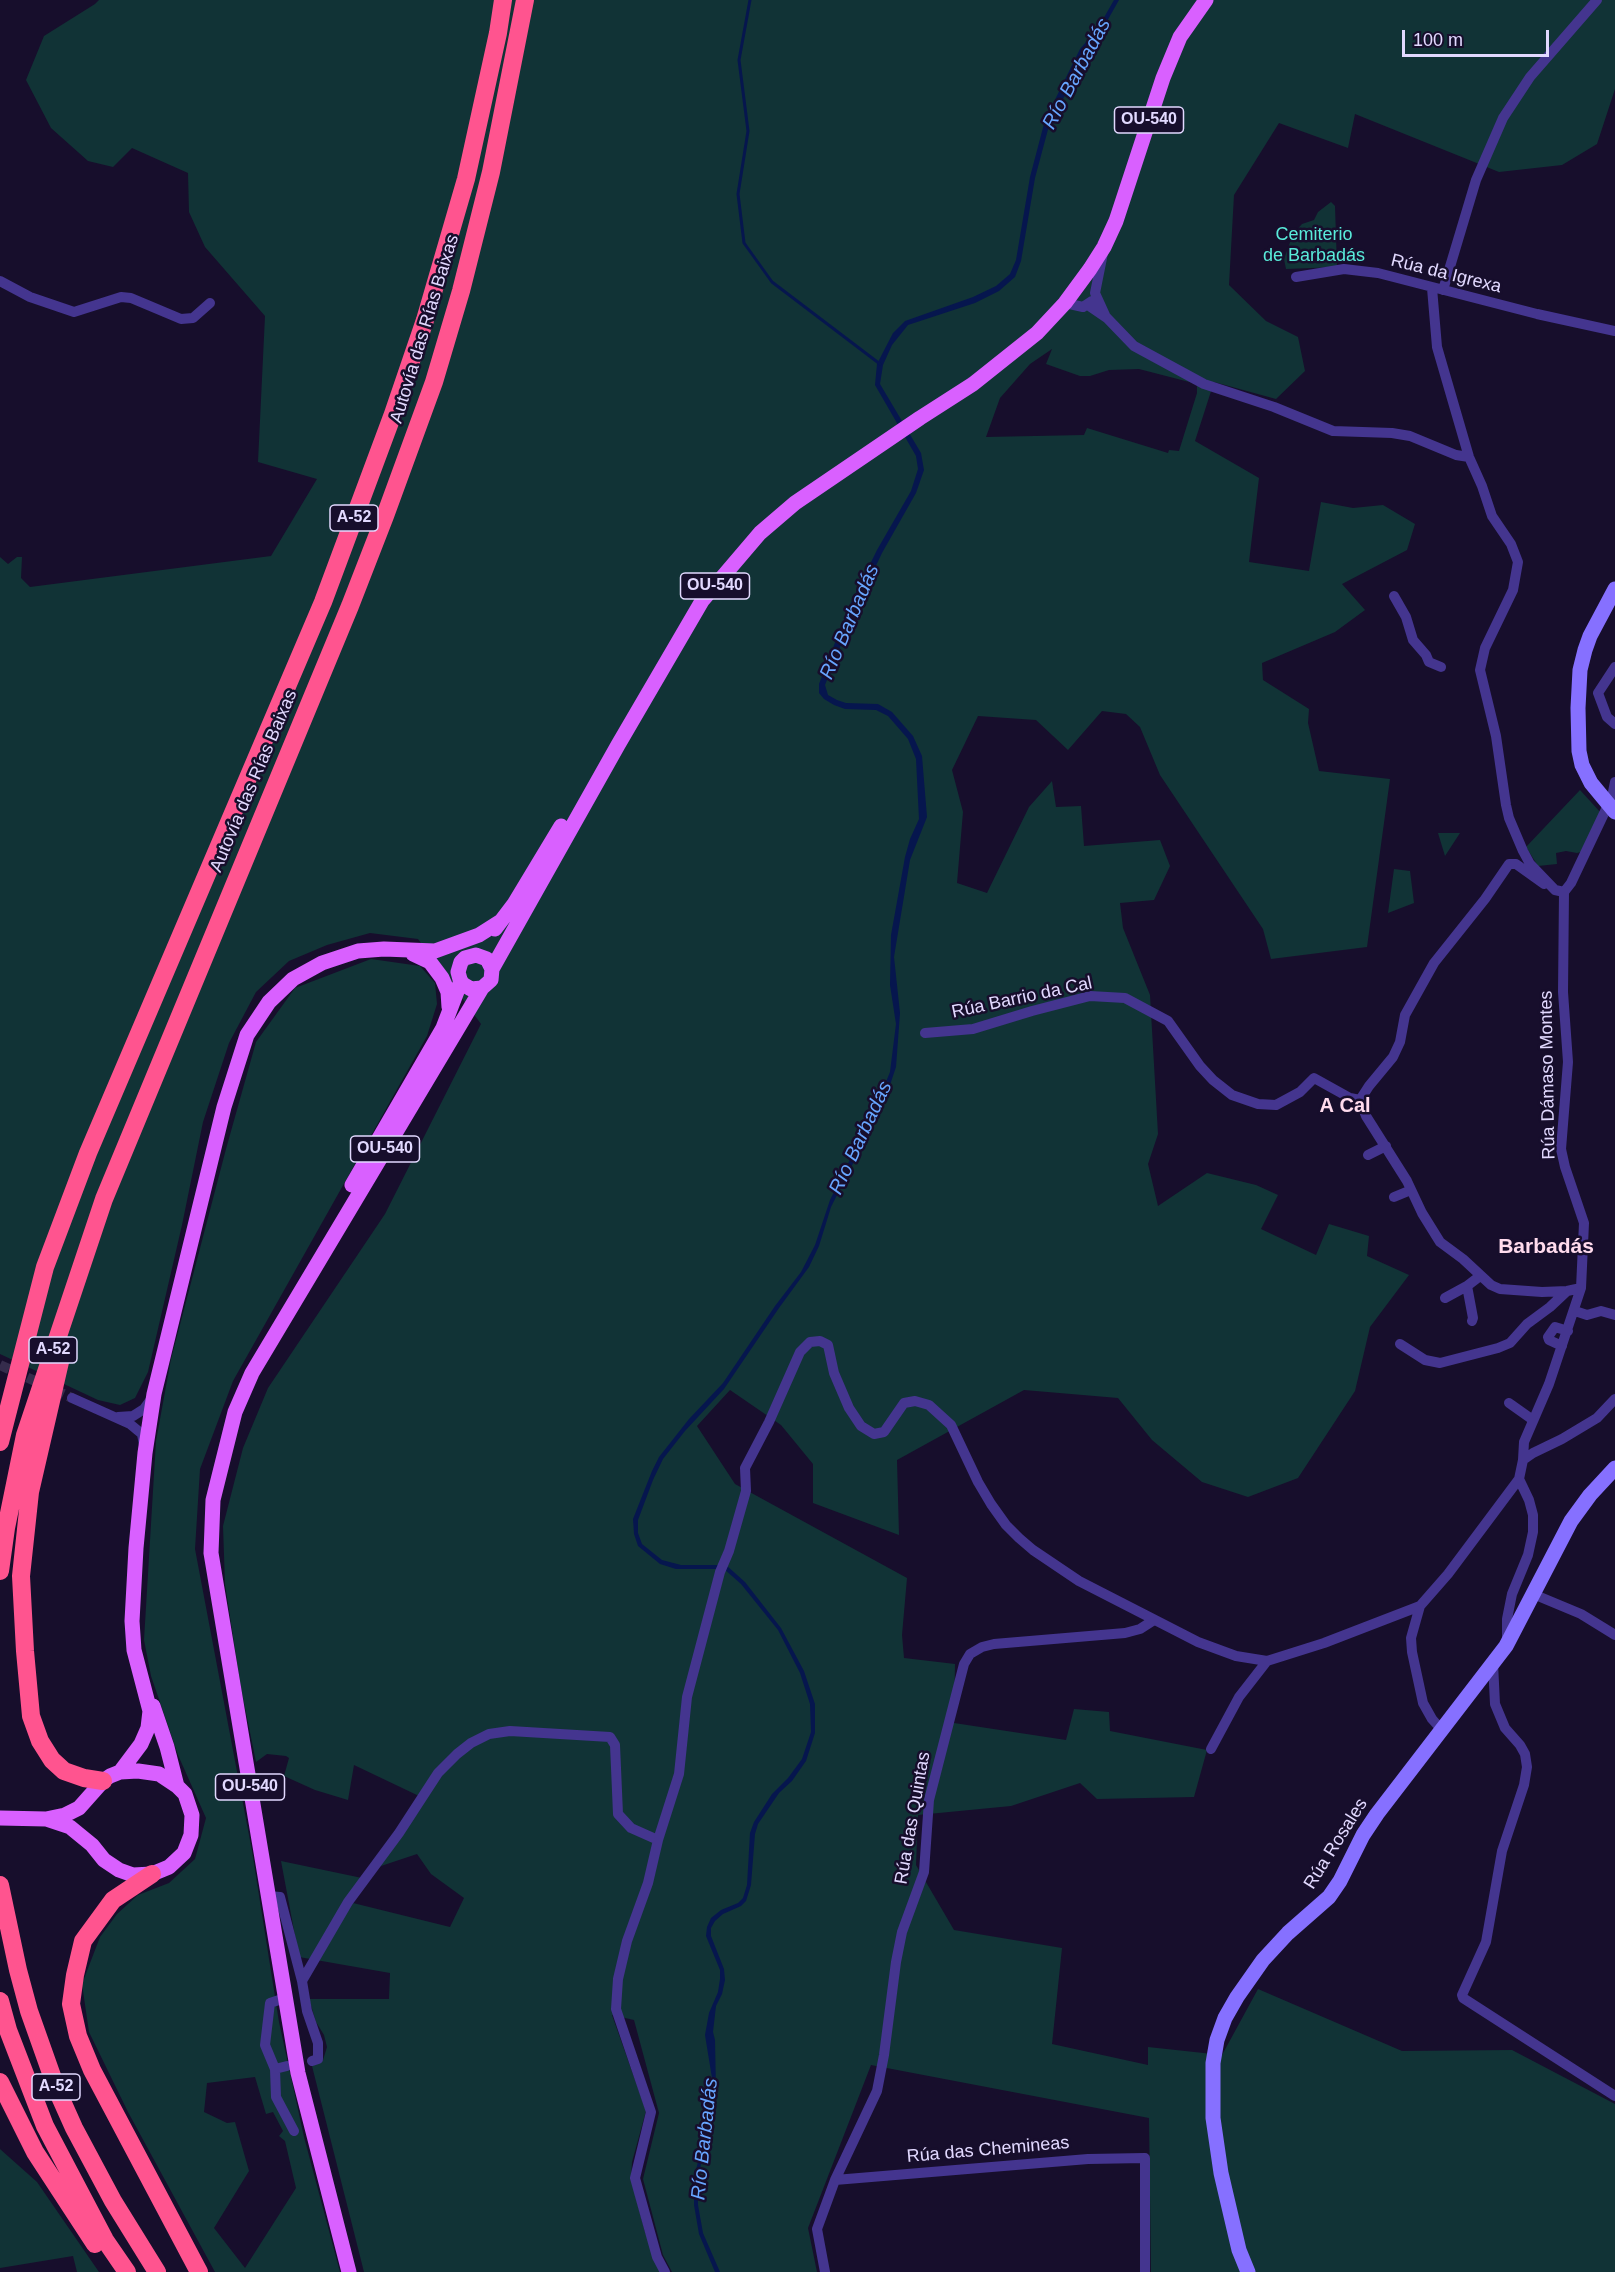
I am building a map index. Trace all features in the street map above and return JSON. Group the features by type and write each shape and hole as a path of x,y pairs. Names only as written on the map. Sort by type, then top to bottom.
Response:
{"highway":[{"name":"Autovía das Rías Baixas","path":"0,1442 45,1267 88,1153 322,602 393,414 425,320 466,179 503,0"},
{"name":"Autovía das Rías Baixas","path":"0,1571 6,1528 25,1435 104,1199 354,596 434,382 461,291 491,172 525,0"},
{"path":"102,1781 64,1771 52,1760 40,1741 31,1716 21,1576 30,1492 60,1364 153,1079"},
{"path":"0,1412 23,1347"},
{"path":"152,1874 113,1900 98,1917 83,1941 71,2004 78,2036 92,2070 199,2272"},
{"name":"A-52","path":"0,1885 29,2011 57,2091 113,2201 157,2272"},
{"name":"A-52","path":"0,2001 8,2030 45,2126 105,2240 127,2272"},
{"path":"0,2082 35,2152 115,2272"}],"main road":[{"name":"OU-540","path":"492,969 702,601 760,533 795,503 853,462 974,384 1037,333 1065,303 1104,247 1116,221 1163,78 1180,37 1206,0"},
{"path":"288,1311 313,1253 443,1028 459,978 461,962 473,955 514,904 572,807 618,745"},
{"path":"433,956 501,921"},
{"path":"0,1818 46,1819 65,1815 79,1808 102,1781 120,1772 129,1762 148,1728 150,1711 134,1650 132,1621 145,1453 154,1394 224,1107 247,1035 269,1002 293,979 322,963 358,951 384,949 433,956 473,955 487,959 492,969 491,980 482,988 471,989 433,956"},
{"path":"433,956 448,992 449,1012"},
{"name":"OU-540","path":"349,2272 298,2073 211,1553 213,1500 235,1412 252,1373 482,988"},
{"path":"144,1686 167,1747 177,1786"},
{"path":"46,1819 70,1827 119,1870 133,1875 152,1874 169,1867 184,1853 191,1835 192,1815 185,1794 159,1774 138,1771 120,1772"}],"street":[{"path":"1560,891 1530,864 1512,825 1506,805 1496,736 1486,686 1480,670 1485,648 1513,590 1518,562 1511,544 1492,516 1469,457 1437,347 1437,289 1476,180 1503,118 1530,77 1597,0"},
{"path":"1065,303 1083,307 1088,305 1095,293 1104,247"},
{"name":"Rúa da Igrexa","path":"1296,277 1344,269 1412,281 1615,331"},
{"path":"1083,278 1095,293 1107,318"},
{"path":"0,281 30,297 74,312 121,297 131,298 181,319 193,318 210,303"},
{"path":"1088,305 1107,318 1134,346 1204,384 1274,407 1333,431 1401,434 1456,455 1469,457"},
{"name":"Rúa da Igrexa","path":"1586,325 1615,325"},
{"path":"1611,808 1591,783 1582,765 1579,751 1578,708 1580,670 1585,650 1615,589"},
{"path":"1394,596 1406,617 1413,640 1429,662 1441,667"},
{"path":"1615,667 1598,693 1607,717 1615,724"},
{"path":"1560,891 1571,883 1611,808 1615,782"},
{"path":"1560,891 1534,878 1516,864 1509,864 1485,899 1434,963 1405,1015 1400,1042 1393,1057 1360,1100 1366,1116 1386,1146 1440,1242 1491,1286 1500,1289 1542,1292 1581,1288"},
{"name":"Rúa Dámaso Montes","path":"1519,1479 1524,1442 1568,1330 1581,1288 1584,1223 1561,1149 1568,1062 1560,891"},
{"name":"Rúa Barrio da Cal","path":"925,1033 973,1029 1090,996 1125,998 1168,1021 1200,1066 1232,1095 1258,1104 1276,1105 1300,1092 1314,1078 1344,1095 1360,1100"},
{"path":"1368,1155 1386,1146"},
{"path":"1394,1197 1411,1191"},
{"path":"1445,1298 1480,1276"},
{"path":"1467,1286 1472,1321"},
{"path":"1400,1344 1425,1360 1440,1363 1498,1348 1510,1343 1527,1324 1567,1291"},
{"path":"1575,1311 1587,1315 1601,1311 1615,1315"},
{"path":"1562,1346 1549,1340 1548,1337 1555,1327 1568,1330"},
{"path":"665,2272 657,2257 635,2178 651,2112 616,2009 618,1979 627,1941 648,1883 658,1840 679,1774 687,1697 720,1572 746,1491 745,1467 769,1422 800,1352 810,1342 820,1341 828,1345 834,1373 849,1408 861,1426 874,1434 884,1431 904,1403 915,1401 929,1405 951,1425 978,1482 1006,1526 1033,1550 1079,1581 1154,1620 1236,1656 1267,1661 1386,1621 1420,1606 1448,1574 1519,1479"},
{"path":"132,1420 144,1409 154,1394"},
{"path":"72,1398 115,1417 132,1420 145,1426 150,1423"},
{"path":"1523,1461 1533,1453 1563,1439 1597,1418 1615,1399"},
{"path":"1509,1403 1533,1420"},
{"path":"132,1420 142,1434 145,1453"},
{"name":"Rúa Rosales","path":"1248,2272 1239,2250 1224,2184 1213,2118 1213,2063 1217,2040 1225,2018 1263,1960 1288,1933 1329,1897 1377,1814 1506,1646 1571,1521 1590,1495 1615,1468"},
{"path":"1506,1646 1512,1594 1528,1555 1533,1532 1531,1507 1519,1479"},
{"path":"1533,1594 1581,1614 1615,1635"},
{"path":"1420,1606 1411,1638 1413,1652 1423,1703 1441,1729"},
{"name":"Rúa das Quintas","path":"825,2272 817,2229 835,2180 877,2091 885,2055 902,1932 924,1872 929,1800 964,1664 970,1654 982,1647 994,1644 1125,1633 1140,1629 1154,1620"},
{"path":"1211,1749 1239,1697 1267,1661"},
{"path":"1493,1663 1495,1704 1505,1728 1525,1754 1527,1767 1524,1785 1502,1851 1486,1942 1480,1959 1461,1995 1615,2096"},
{"path":"302,1981 348,1902 399,1833 438,1773 471,1743 489,1734 510,1731 610,1737 615,1745 618,1814 631,1828 658,1840"},
{"path":"268,1896 280,1897 302,1981 307,2011 318,2043 318,2059 312,2061"},
{"path":"285,1998 270,2003 265,2044 275,2069 276,2097 294,2131"},
{"path":"275,2069 287,2066"},
{"name":"Rúa das Chemineas","path":"835,2180 1088,2158 1145,2158 1145,2272"}],"green space":[{"path":"99,0 1615,0 1615,89 1597,144 1562,165 1499,172 1355,114 1348,148 1279,123 1234,195 1229,285 1266,321 1298,337 1305,371 1276,399 1214,382 1195,441 1259,478 1249,562 1309,571 1321,502 1353,508 1383,505 1415,524 1407,550 1342,584 1365,610 1335,632 1262,663 1263,680 1309,709 1308,723 1319,771 1390,779 1367,947 1271,959 1263,929 1160,775 1140,727 1126,714 1102,711 1068,750 1036,720 978,716 952,770 963,812 957,883 987,893 1029,807 1052,781 1056,807 1081,806 1084,846 1160,840 1170,866 1154,900 1120,903 1123,928 1150,995 1158,1134 1148,1164 1158,1206 1207,1173 1256,1185 1278,1195 1261,1229 1316,1255 1329,1224 1369,1236 1367,1256 1409,1275 1370,1327 1355,1391 1298,1478 1248,1497 1202,1482 1152,1440 1118,1398 1024,1390 897,1460 899,1535 813,1503 813,1464 781,1425 730,1390 697,1426 735,1484 907,1578 902,1635 904,1658 955,1664 954,1723 1066,1740 1074,1709 1109,1712 1110,1731 1207,1750 1194,1797 1097,1799 1080,1783 1011,1806 918,1815 916,1865 954,1930 1062,1948 1052,2044 1148,2065 1148,2047 1222,2055 1258,1989 1402,2051 1512,2050 1615,2104 1615,2272 1151,2272 1149,2118 871,2065 808,2228 817,2272 672,2272 663,2255 643,2179 659,2113 634,2020 612,2015 646,2111 632,2162 631,2179 645,2232 661,2272 364,2272 312,2066 323,2060 327,2047 309,1999 389,1999 390,1973 299,1957 281,1861 362,1878 353,1903 450,1927 464,1898 431,1874 417,1854 378,1867 419,1796 354,1765 348,1800 315,1790 284,1776 289,1758 286,1756 267,1754 256,1762 241,1688 225,1584 223,1526 243,1448 268,1388 385,1214 481,1024 418,939 370,933 327,945 289,961 256,992 229,1043 203,1122 148,1372 135,1398 120,1405 98,1400 0,1354 0,557 8,564 17,557 22,557 21,578 30,587 271,556 317,479 258,462 265,316 205,247 189,212 188,173 132,148 113,167 88,161 51,128 26,80 44,36","holes":["1052,349 1046,364 1080,376 1090,376 1109,370 1139,369 1197,384 1197,393 1179,451 1169,450 1168,453 1087,428 1084,435 986,437 1000,398 1030,364"]},
{"name":"Cemiterio de Barbadás","path":"1331,202 1335,206 1337,267 1286,269 1284,259 1293,234 1302,224 1314,220 1318,212"},
{"path":"1580,790 1601,813 1581,852 1556,853 1557,864 1538,866 1526,847"},
{"path":"1438,833 1460,833 1445,856"},
{"path":"1394,869 1410,871 1414,903 1388,913"},
{"path":"371,959 420,966 435,983 437,1004 427,1036 233,1381 200,1469 195,1549 252,1851 279,2022 304,2137 340,2272 215,2272 128,2112 89,2032 82,1984 100,1937 117,1914 138,1895 169,1883 195,1859 206,1818 178,1755 151,1676 144,1640 156,1441 171,1359 256,1042 295,988","holes":["255,2077 266,2114 273,2112 283,2131 279,2136 285,2141 296,2188 245,2268 214,2228 249,2171 235,2122 227,2123 204,2112 207,2083"]},
{"path":"0,2149 37,2182 99,2272 77,2272 73,2256 0,2268"}],"water":[{"name":"Río Barbadás","path":"1114,0 1119,0 1050,122 1035,178 1021,261 1015,277 999,291 975,303 908,325 892,345 883,365 880,384 921,453 924,470 916,493 882,553 854,612 825,685 828,695 837,700 846,703 878,704 892,712 913,736 922,756 927,817 910,860 894,957 900,1013 896,1067 877,1116 831,1207 819,1246 809,1267 724,1389 685,1431 663,1459 638,1520 638,1533 642,1544 662,1560 681,1565 726,1565 745,1582 781,1628 804,1671 815,1704 815,1733 806,1761 792,1781 779,1793 758,1824 755,1834 751,1885 746,1901 741,1906 723,1914 711,1928 711,1936 724,1969 725,1980 716,2006 713,2032 716,2091 698,2179 698,2205 703,2233 720,2272 715,2272 699,2234 694,2205 694,2179 712,2090 705,2035 709,2013 718,1992 720,1979 720,1970 706,1936 707,1927 711,1918 743,1898 747,1885 750,1833 754,1822 772,1794 802,1759 811,1732 810,1704 800,1673 778,1630 741,1584 724,1569 676,1569 660,1564 638,1546 633,1519 659,1457 689,1419 723,1383 801,1272 815,1245 830,1200 875,1109 890,1072 896,1024 890,985 891,935 905,857 919,819 916,759 908,739 888,716 876,710 845,709 824,699 819,693 819,684 848,609 877,550 911,491 918,469 916,456 875,385 877,364 893,333 905,321 973,297 996,286 1010,274 1016,260 1030,177 1045,120 1080,49 1098,28"}],"waterway":[{"path":"750,0 739,60 748,131 738,194 744,243 772,282 880,364"}],"tunnel":[{"path":"0,1365 72,1398"}],"district":[{"name":"A Cal","path":"1345,1106"},
{"name":"Barbadás","path":"1546,1247"}]}
